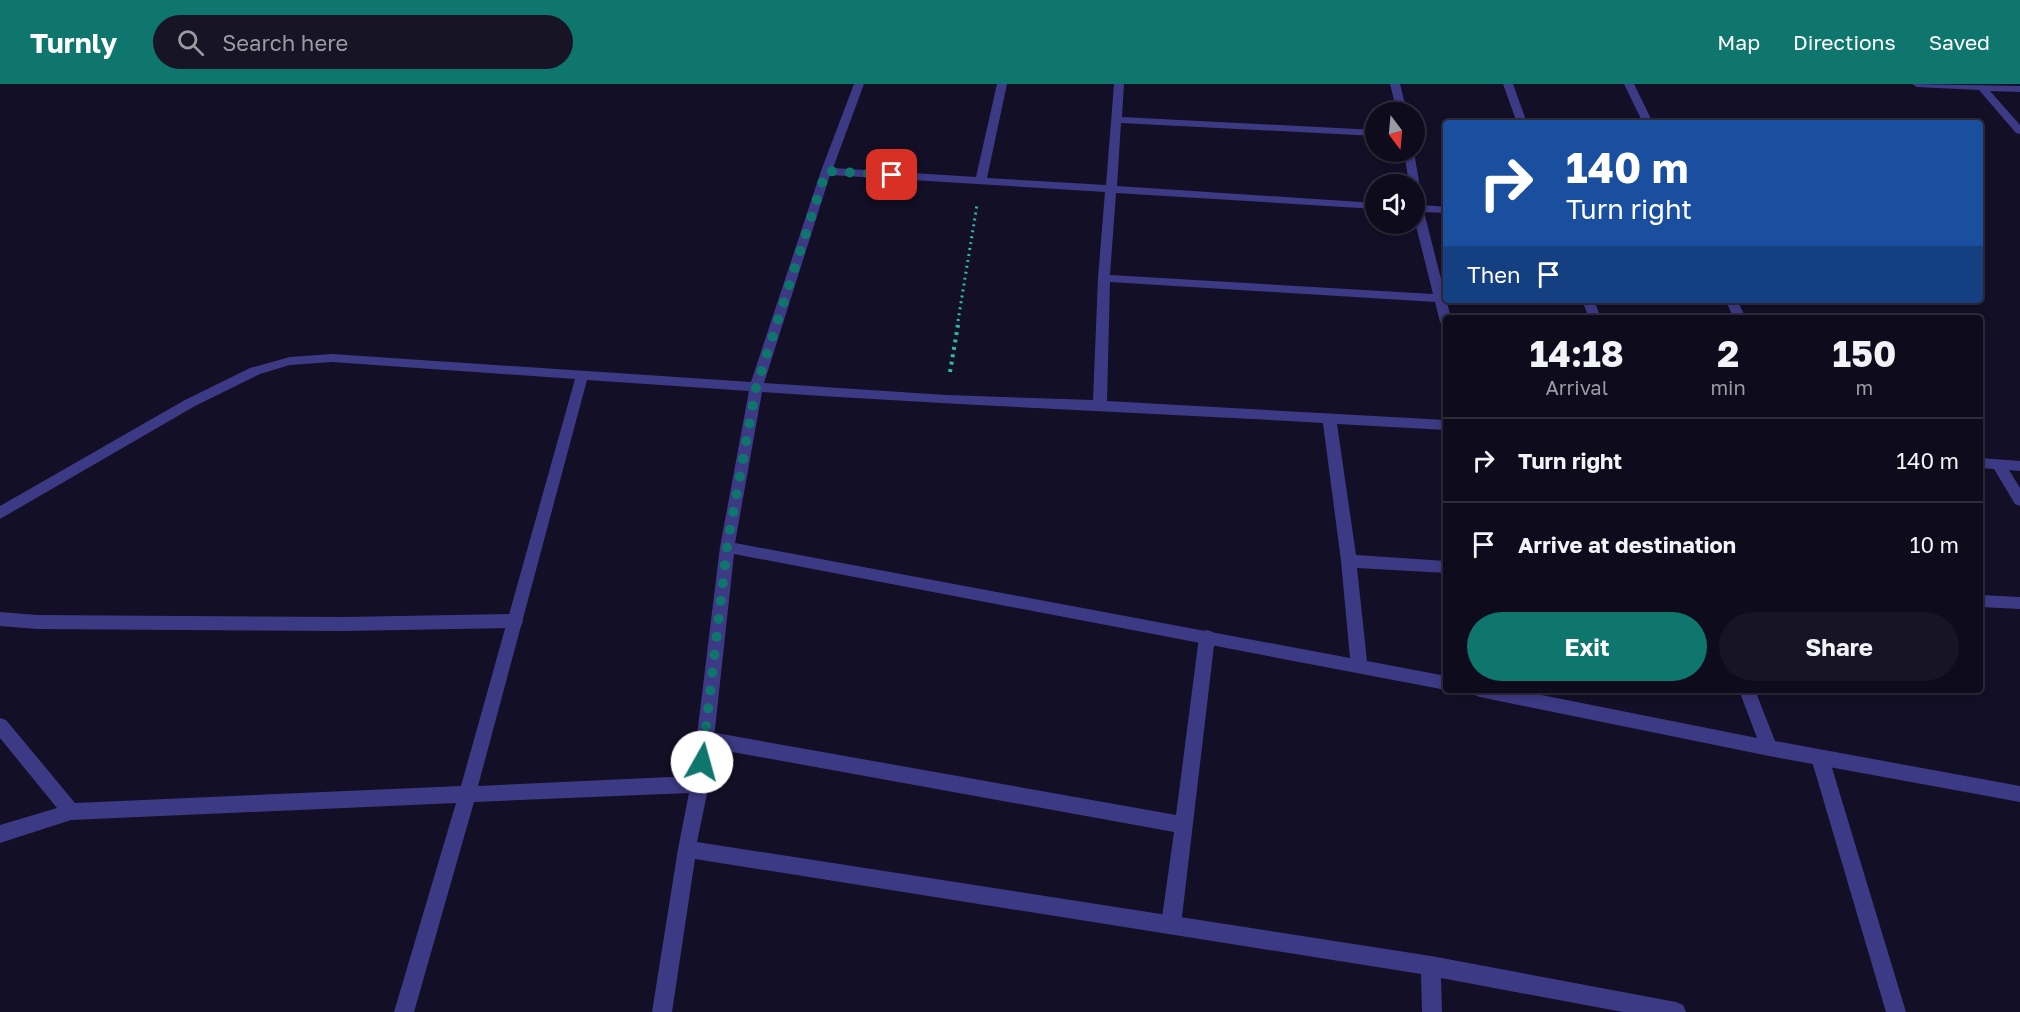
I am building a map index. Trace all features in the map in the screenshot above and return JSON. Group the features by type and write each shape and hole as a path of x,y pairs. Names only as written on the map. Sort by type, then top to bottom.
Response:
{"street":[{"path":"662,1012 687,849 700,784 727,547 756,388 826,171 859,84"},
{"path":"981,180 1002,84"},
{"path":"1100,405 1104,278 1119,84"},
{"path":"1395,84 1400,102"},
{"path":"1508,84 1521,120"},
{"path":"1629,84 1647,120"},
{"path":"1917,84 2020,89"},
{"path":"1981,86 2020,131"},
{"path":"1115,120 1365,132"},
{"path":"826,171 1365,205"},
{"path":"1425,209 1443,210"},
{"path":"1423,234 1444,315"},
{"path":"1104,278 1439,298"},
{"path":"0,513 190,403 255,371 290,361 332,358 946,400 1100,405 1443,425"},
{"path":"404,1012 467,795 582,376"},
{"path":"1329,418 1349,561 1359,666"},
{"path":"1983,463 2020,466"},
{"path":"1998,464 2020,500"},
{"path":"727,547 1443,682"},
{"path":"1349,561 1443,567"},
{"path":"1983,600 2020,603"},
{"path":"0,619 37,622 332,624 515,621"},
{"path":"1171,925 1207,637"},
{"path":"1495,693 1820,758 2020,794"},
{"path":"1748,693 1769,748"},
{"path":"0,725 71,812"},
{"path":"705,739 1183,825"},
{"path":"1820,758 1896,1012"},
{"path":"0,834 71,812 700,784"},
{"path":"687,849 1431,966 1676,1012"},
{"path":"1431,966 1432,1012"}],"path":[{"path":"946,400 981,180"}],"route":[{"path":"702,762 727,547 756,388 826,171 892,175"}]}
